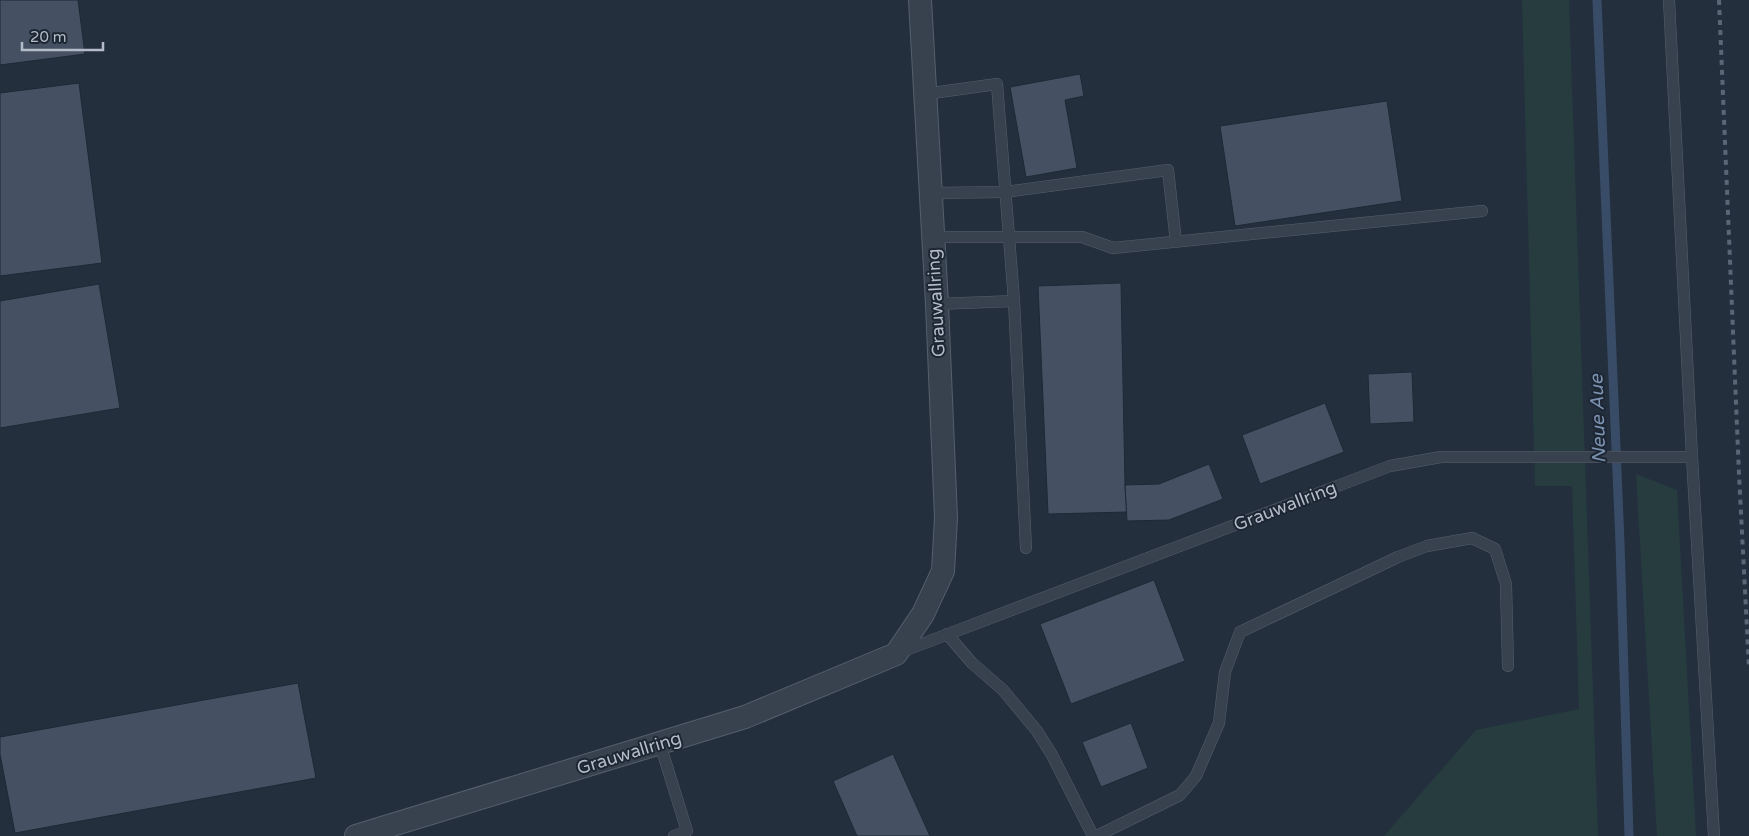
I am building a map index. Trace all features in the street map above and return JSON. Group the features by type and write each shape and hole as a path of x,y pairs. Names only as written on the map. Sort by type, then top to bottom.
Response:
{"street":[{"name":"Grauwallring","path":"356,836 745,717 896,654 923,614 943,571 946,518 937,304 920,0"}],"lane":[{"path":"1669,0 1692,457 1714,836"},
{"path":"925,94 997,84 1014,301 1026,548"},
{"path":"931,193 1006,192 1168,170 1176,242"},
{"path":"933,237 1082,237 1113,248 1482,212"},
{"path":"937,304 1014,301"},
{"name":"Grauwallring","path":"896,654 1390,466 1441,457 1692,457"},
{"path":"947,634 972,663 1003,690 1037,731 1052,755 1095,836 1180,795 1196,776 1219,723 1225,672 1240,632 1398,557 1427,546 1472,538 1495,549 1506,584 1508,666"},
{"path":"660,744 687,830 674,836"}],"green space":[{"path":"1522,0 1569,0 1598,836 1384,836 1476,730 1579,709 1572,486 1535,486"},
{"path":"1636,474 1677,490 1696,836 1657,836"}],"building":[{"path":"0,0 78,0 85,54 0,65"},
{"path":"1080,74 1084,96 1065,100 1077,168 1026,177 1010,87"},
{"path":"79,83 102,263 0,276 0,93"},
{"path":"1387,101 1402,201 1235,226 1220,126"},
{"path":"1121,283 1127,512 1048,514 1038,286"},
{"path":"99,284 120,408 0,428 0,301"},
{"path":"1412,372 1414,422 1370,424 1368,374"},
{"path":"1325,403 1344,452 1260,484 1242,435"},
{"path":"1209,464 1223,499 1169,520 1127,521 1125,485 1159,484"},
{"path":"1154,580 1185,661 1071,704 1040,624"},
{"path":"298,683 316,778 15,833 0,754 0,737"},
{"path":"1131,723 1148,768 1101,787 1082,742"},
{"path":"893,754 930,836 857,836 833,781"}],"waterway":[{"name":"Neue Aue","path":"1597,0 1620,543 1629,836"}],"railway":[{"path":"1719,0 1749,668"}]}
